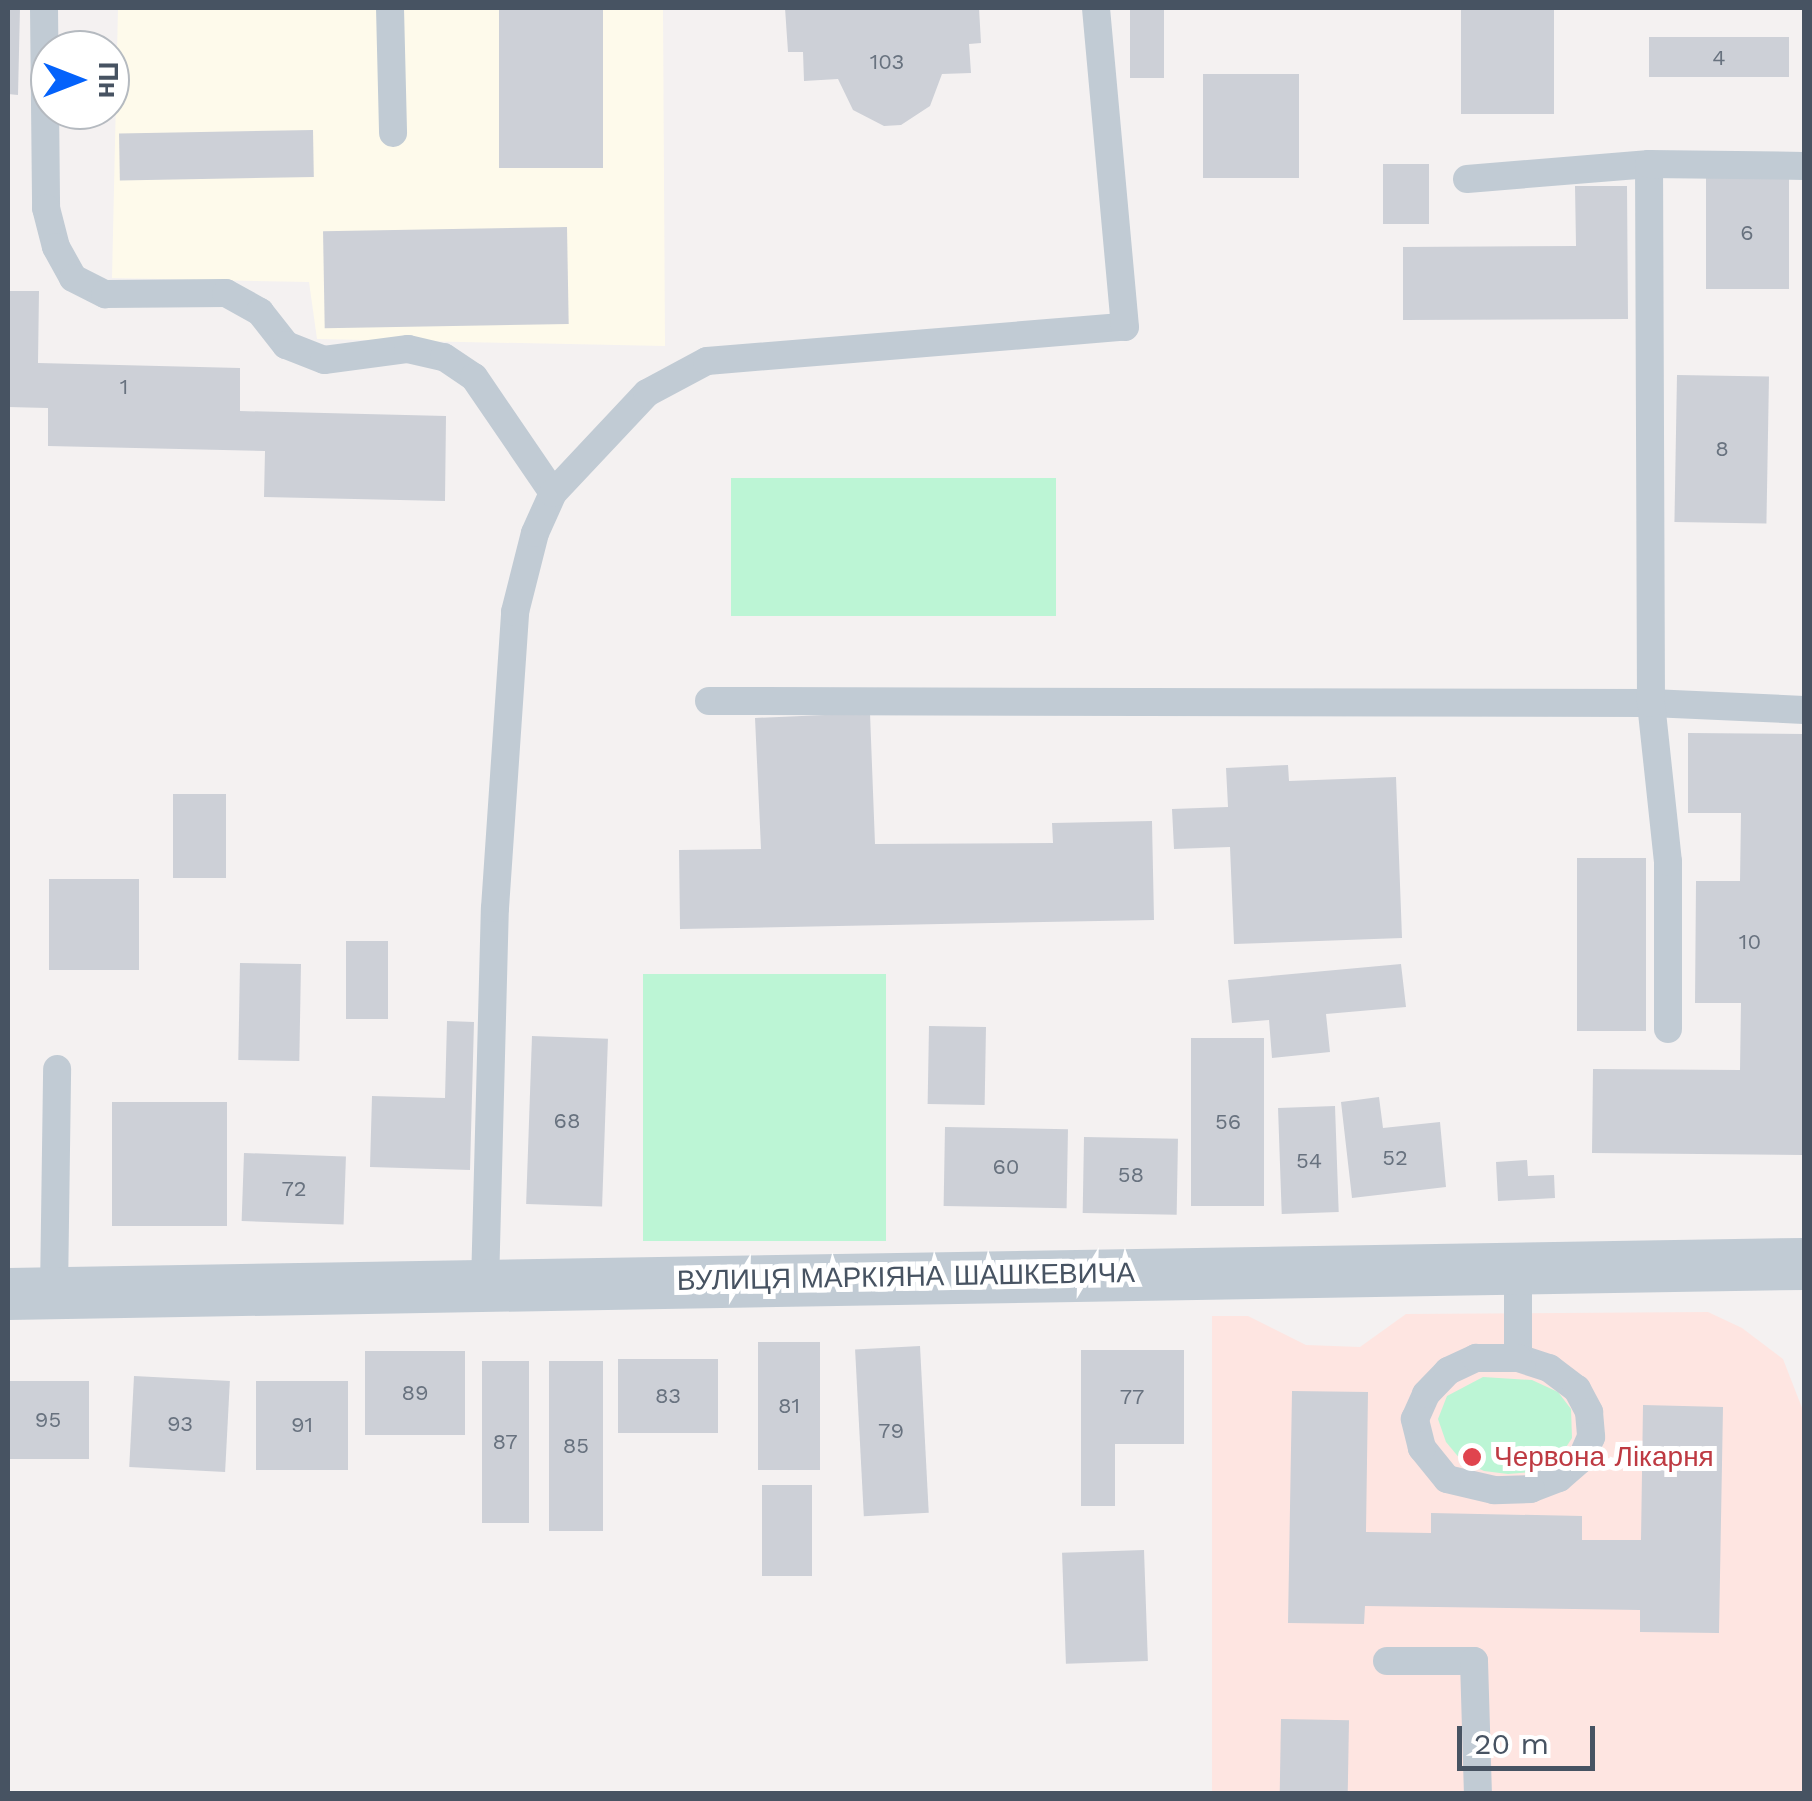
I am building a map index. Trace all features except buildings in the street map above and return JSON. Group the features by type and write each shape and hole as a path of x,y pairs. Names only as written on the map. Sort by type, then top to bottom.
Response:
{"street":[{"name":"ВУЛИЦЯ МАРКІЯНА ШАШКЕВИЧА","path":"31,1293 1804,1264"}],"lane":[{"path":"44,8 46,208 56,247 73,278 105,294 226,293 260,312 286,345 324,360 408,349 444,357 474,377 553,493"},
{"path":"390,8 393,132"},
{"path":"486,1285 496,908 515,612 535,533 553,493 646,393 707,361 1125,327 1096,8"},
{"path":"1467,179 1649,164 1804,166"},
{"path":"1649,164 1652,704 1668,862 1668,1029"},
{"path":"709,700 1652,704 1804,710"},
{"path":"31,1293 57,1069"},
{"path":"1518,1266 1518,1358"},
{"path":"1476,1358 1518,1358 1549,1368 1577,1388 1589,1412 1591,1437 1581,1459 1559,1478 1531,1489 1494,1490 1447,1479 1422,1448 1415,1420 1426,1394 1448,1371 1476,1358"},
{"path":"1387,1662 1474,1662 1478,1794"}],"shaded area":[{"path":"118,8 663,8 665,346 317,339 309,282 112,278 115,130 130,130 130,30 118,30"},
{"path":"1708,1312 1742,1328 1783,1359 1804,1413 1802,1793 1212,1794 1212,1316 1248,1316 1306,1345 1360,1347 1406,1314"}],"green space":[{"path":"731,478 1056,478 1056,616 731,616"},
{"path":"643,974 886,974 886,1241 643,1241"},
{"path":"1483,1377 1532,1380 1558,1392 1571,1409 1572,1438 1559,1458 1534,1472 1508,1474 1484,1471 1461,1460 1446,1442 1438,1419 1447,1396"}],"place":[{"name":"Червона Лікарня","path":"1472,1457"}]}
